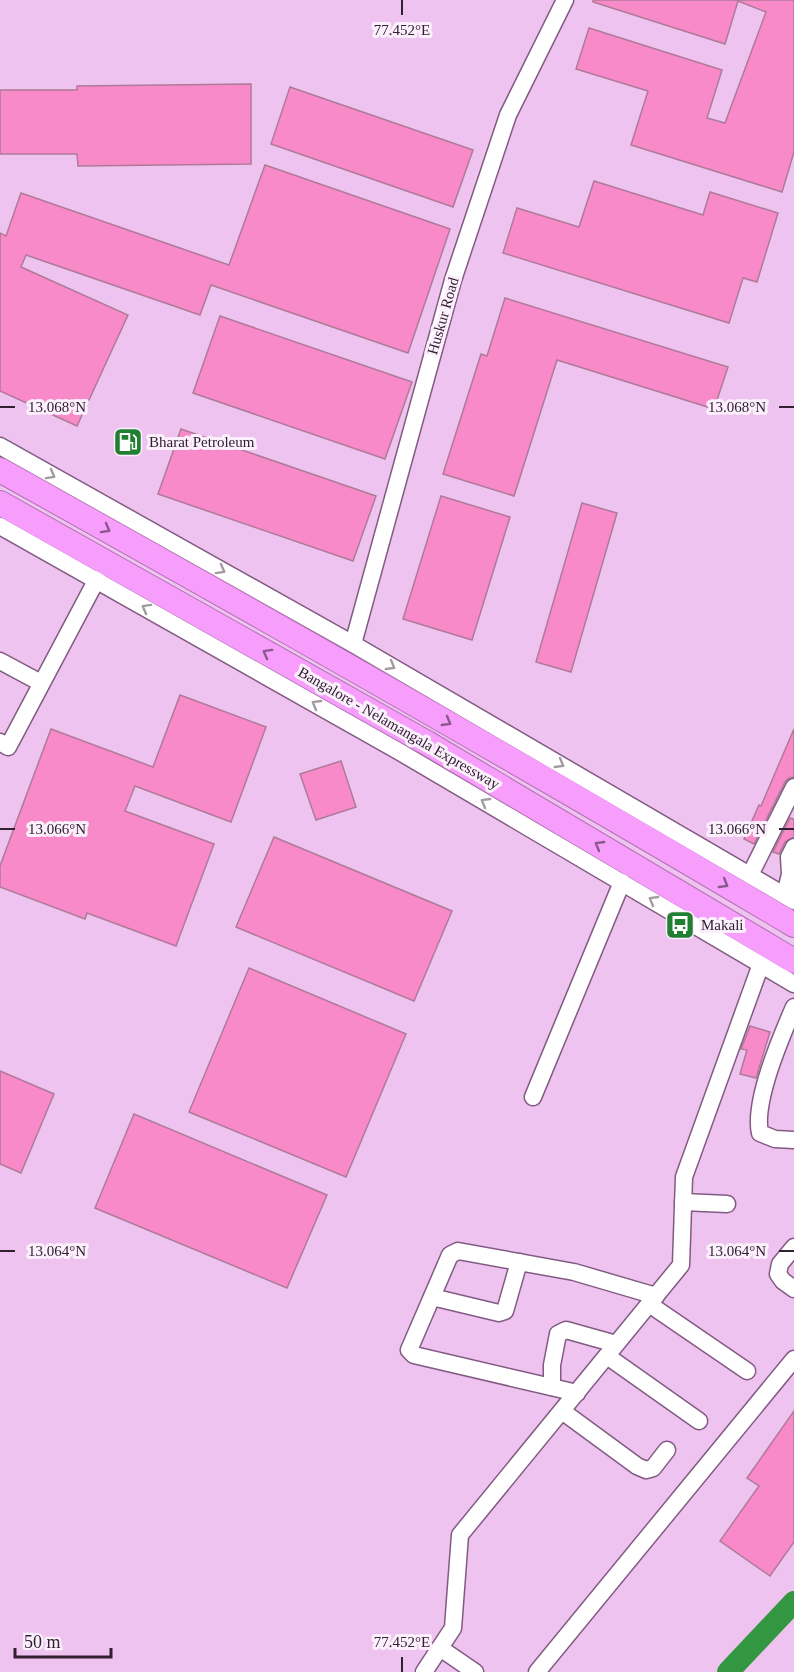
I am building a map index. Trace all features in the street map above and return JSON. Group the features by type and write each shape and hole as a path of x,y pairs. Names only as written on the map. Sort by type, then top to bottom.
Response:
{"highway":[{"name":"Bangalore - Nelamangala Expressway","path":"0,470 590,804 794,925"},
{"name":"Bangalore - Nelamangala Expressway","path":"0,503 427,743 794,961"}],"street":[{"name":"Huskur Road","path":"352,644 456,271 508,115 565,0"},
{"path":"0,446 352,644 789,898 789,857 794,847"},
{"path":"0,526 400,752 794,984"},
{"path":"0,742 8,747 97,579"},
{"path":"0,661 41,683"},
{"path":"750,875 794,788"},
{"path":"533,1097 622,882"},
{"path":"424,1672 453,1628 460,1535 681,1266 684,1177 761,964"},
{"path":"794,1007 765,1086 757,1121 760,1133 775,1139 794,1140"},
{"path":"683,1202 727,1204"},
{"path":"794,1247 780,1264 778,1274 794,1289"},
{"path":"577,1392 414,1355 409,1350 450,1255 458,1251 574,1272 652,1300 747,1371"},
{"path":"432,1297 499,1313 505,1311 519,1262"},
{"path":"552,1387 552,1365 558,1334 566,1330 611,1350 699,1421"},
{"path":"537,1672 794,1359"},
{"path":"562,1411 646,1470 653,1468 667,1450"},
{"path":"440,1648 475,1672"}],"building":[{"path":"593,0 794,0 794,152 782,192 631,145 648,91 576,69 589,28 722,70 707,118 725,123 766,12 738,1 725,44 593,2"},
{"path":"251,84 251,164 78,166 77,154 0,154 0,90 77,90 77,86"},
{"path":"290,87 473,150 453,207 271,144"},
{"path":"265,165 450,229 408,353 211,285 200,315 26,255 21,267 128,315 77,426 0,391 0,233 6,236 21,193 229,265"},
{"path":"594,181 703,215 710,192 778,213 757,282 743,278 729,323 503,253 517,208 579,227"},
{"path":"505,298 728,367 714,409 557,360 514,496 443,474 481,354 487,356"},
{"path":"220,316 412,382 385,459 193,393"},
{"path":"181,429 376,496 353,561 158,494"},
{"path":"441,496 510,517 472,640 403,619"},
{"path":"582,503 617,513 571,672 536,662"},
{"path":"180,695 266,727 231,822 135,786 125,811 214,844 176,946 87,913 85,919 0,887 0,866 51,729 153,767"},
{"path":"794,729 794,777 785,782 754,844 744,839 759,805 761,806"},
{"path":"341,761 356,807 316,820 300,774"},
{"path":"790,818 794,819 794,837 785,842 779,854 773,852"},
{"path":"274,837 452,911 414,1001 236,927"},
{"path":"249,968 406,1034 346,1177 189,1112"},
{"path":"750,1026 770,1032 756,1078 740,1074 747,1050 741,1049"},
{"path":"0,1071 54,1094 21,1173 0,1164"},
{"path":"134,1114 327,1195 287,1288 95,1208"},
{"path":"794,1411 794,1542 770,1576 720,1541 759,1486 747,1478"}],"waterway":[{"path":"728,1672 794,1602"}],"place":[{"name":"Bharat Petroleum","path":"128,442"},
{"name":"Makali","path":"680,925"}]}
